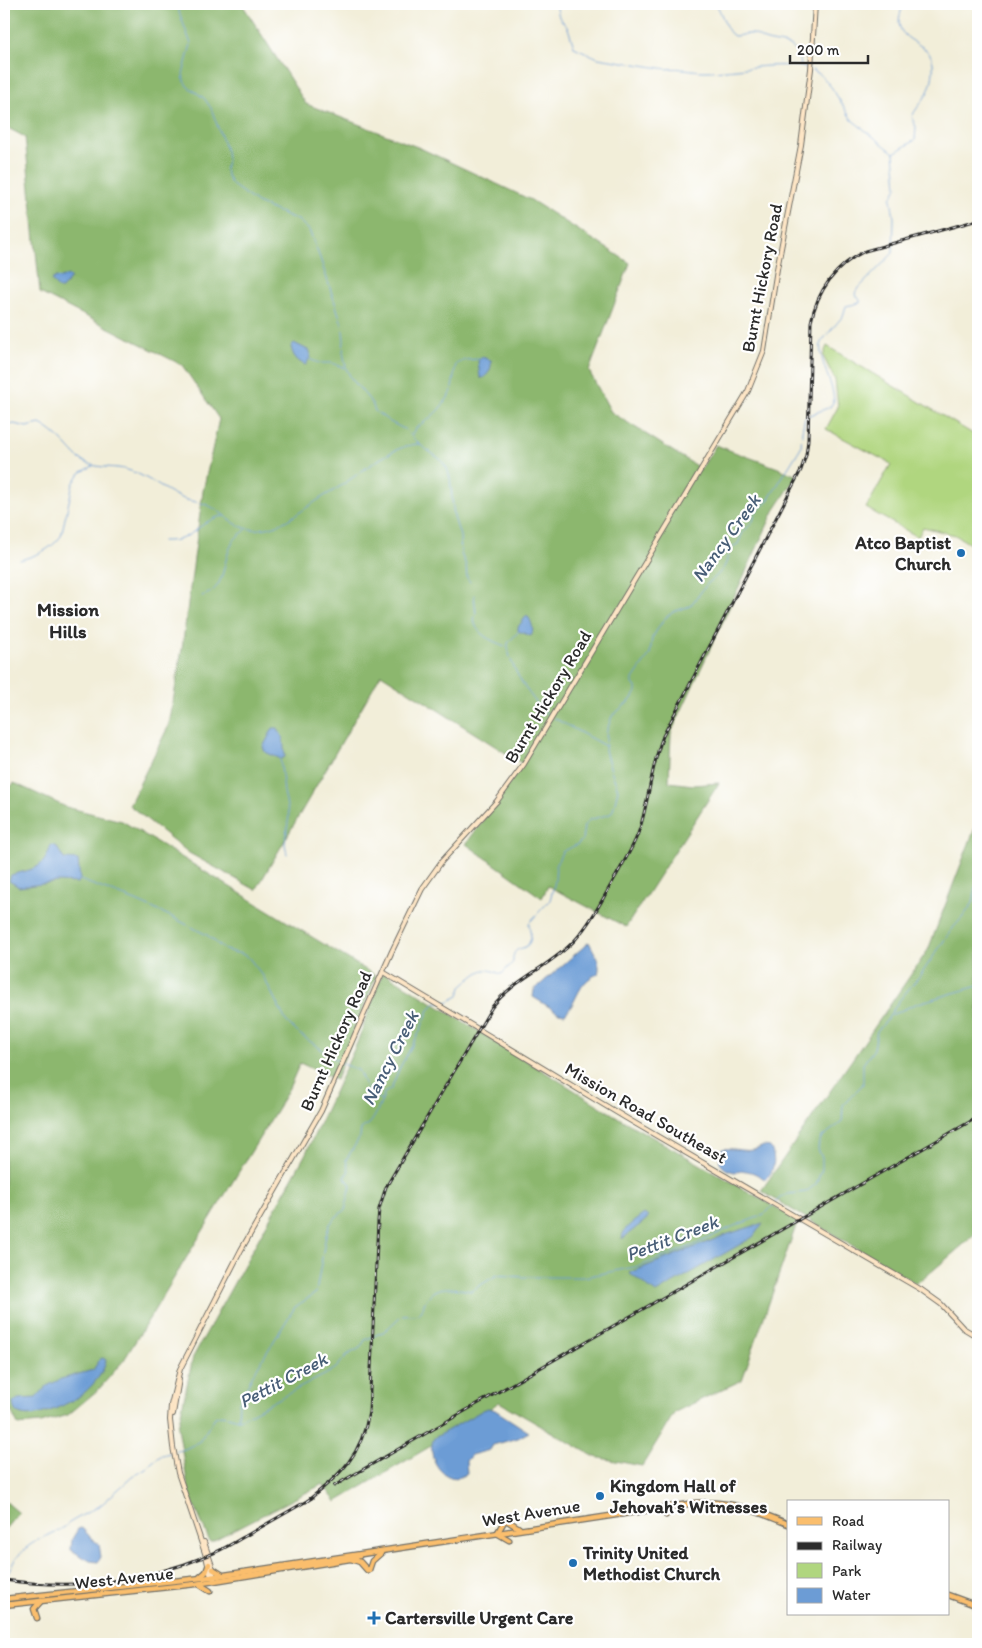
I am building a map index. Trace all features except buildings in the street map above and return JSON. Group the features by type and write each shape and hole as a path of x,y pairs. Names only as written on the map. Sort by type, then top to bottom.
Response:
{"main road":[{"name":"Burnt Hickory Road","path":"213,1578 176,1464 171,1431 175,1398 184,1362 240,1250 321,1111 422,889 442,861 497,801 524,764 748,391 764,351 777,268 806,115 815,4"},
{"name":"Mission Road Southeast","path":"383,972 478,1030 924,1292 944,1307 963,1328 978,1337"},
{"name":"West Avenue","path":"213,1578 222,1574 349,1555 382,1552 521,1528 702,1503 725,1503 755,1510 787,1524"},
{"path":"656,1508 666,1515"},
{"name":"Burnt Hickory Road","path":"192,1512 213,1569 213,1578"},
{"path":"509,1540 497,1532 506,1519 521,1528"},
{"path":"350,1559 360,1562 368,1570 372,1561 382,1552"},
{"name":"West Avenue","path":"4,1604 196,1581 350,1559 364,1554"},
{"path":"208,1564 206,1572 196,1581 210,1591"},
{"path":"213,1569 222,1574"},
{"name":"West Avenue","path":"6,1599 196,1581"},
{"path":"950,1596 978,1606"},
{"path":"37,1618 34,1609 41,1600"}],"green space":[{"path":"4,4 242,4 306,104 420,148 531,200 630,263 589,371 611,412 701,469 716,445 797,476 774,511 671,733 669,782 693,785 719,783 626,927 548,886 542,898 466,844 523,764 381,674 256,890 189,853 129,805 169,725 182,649 203,491 219,419 182,365 40,293 25,137 4,126"},
{"path":"827,346 978,437 977,548 955,535 923,527 918,537 866,508 891,464 826,429 838,407 835,380 823,356"},
{"path":"14,783 66,807 122,821 376,976 336,1080 300,1063 279,1106 124,1360 99,1389 68,1415 41,1423 18,1425 4,1397 4,793"},
{"path":"978,820 978,1232 923,1279 915,1283 761,1191 928,950"},
{"path":"383,972 624,1121 798,1220 742,1380 675,1412 642,1466 595,1457 499,1402 470,1423 336,1502 323,1484 210,1542 189,1493 178,1427 193,1357 305,1155 357,1043"},
{"path":"4,1500 19,1513 4,1530"}],"water":[{"path":"68,275 71,278 62,289 59,289 51,280 56,277 61,278"},
{"path":"294,343 310,351 310,357 306,365 300,362 292,352 291,346"},
{"path":"482,357 491,360 491,366 487,375 480,378 478,361"},
{"path":"527,615 532,625 533,631 531,636 518,631 518,627"},
{"path":"273,728 278,728 283,739 285,757 281,759 265,752 263,747"},
{"path":"51,845 56,846 64,859 78,860 80,880 77,883 58,882 19,887 9,881 11,875 32,869 41,864"},
{"path":"589,942 598,962 598,974 591,977 582,986 570,1009 565,1014 559,1013 533,997 534,990"},
{"path":"763,1146 770,1147 774,1159 773,1169 765,1179 750,1172 730,1171 721,1164 720,1153 722,1149 753,1150"},
{"path":"644,1214 648,1217 647,1219 622,1239 624,1231"},
{"path":"763,1223 753,1237 656,1293 629,1273 728,1234"},
{"path":"100,1359 106,1360 101,1373 79,1397 58,1408 33,1415 23,1415 16,1412 13,1403 18,1399 36,1398 47,1386 61,1379 93,1370"},
{"path":"488,1408 495,1410 529,1432 518,1438 493,1445 490,1450 471,1455 466,1461 467,1473 459,1477 445,1474 439,1469 432,1454 434,1438"},
{"path":"81,1528 99,1544 101,1557 98,1562 90,1561 71,1550 72,1539 78,1529"}],"waterway":[{"path":"176,4 191,44 183,74 184,80 187,86 204,98 211,108 226,150 225,170 231,184 257,203 298,220 309,230 342,324 343,352 346,368 351,378 372,403 375,411 390,422 406,430 419,444 440,459 447,468 450,478 454,517 460,536 461,554 466,565 467,578 470,582"},
{"path":"556,4 559,17 568,28 574,47 598,58 667,69 677,68 700,71 783,66 809,68"},
{"path":"716,4 731,34 734,36 753,34 764,40 793,48 801,66"},
{"name":"Nancy Creek","path":"894,153 915,140 916,127 912,117 929,90 933,71 930,55 904,34 900,27 899,17 904,4"},
{"path":"812,70 821,75 832,88 852,120 894,153"},
{"name":"Nancy Creek","path":"238,1419 239,1403 252,1376 295,1307 316,1293 326,1235 330,1224 345,1210 351,1186 345,1178 349,1170 346,1160 360,1137 361,1129 371,1122 384,1093 391,1089 429,1010 435,1002 447,1002 459,996 461,987 482,971 489,970 502,974 513,962 515,952 528,945 531,937 529,923 550,900 555,881 556,865 562,852 582,840 584,826 589,820 610,814 613,810 618,790 605,749 607,730 612,716 631,700 636,692 633,679 650,654 652,638 664,619 673,612 690,606 708,583 724,567 727,561 728,549 738,544 742,534 753,521 756,512 767,502 801,447 805,417 830,407 834,401 822,356 821,342 843,316 846,306 860,303 855,294 856,291 893,253 894,218 891,199 897,187 894,153"},
{"path":"309,359 319,363 332,363 345,368"},
{"path":"412,435 415,429 435,414 448,398 452,389 456,364 465,360 480,359"},
{"path":"4,426 14,424 27,427 40,424 56,435 79,458 88,464 132,471 181,498 214,508 238,525 251,529 278,525 286,521 383,457 407,446 418,444"},
{"path":"20,560 42,552 61,536 73,484 80,473 93,466"},
{"path":"162,541 182,538 208,521 224,516"},
{"path":"202,596 216,588 220,582 233,542 246,530"},
{"path":"474,595 476,614 474,619 478,630 486,637 507,647"},
{"path":"519,631 508,643 511,661 522,683 536,703 550,716"},
{"path":"554,718 605,746"},
{"path":"280,758 289,815 285,844 287,854"},
{"name":"Pettit Creek","path":"4,1583 11,1566 26,1548 62,1529 102,1504 132,1477 146,1469 162,1455 185,1449 199,1442 215,1417 221,1415 238,1419 242,1418 328,1373 336,1368 347,1355 360,1348 365,1340 385,1331 402,1315 415,1315 419,1313 428,1297 438,1289 450,1288 471,1291 497,1275 584,1277 640,1266 764,1215 781,1197 788,1194 806,1192 816,1184 822,1169 822,1158 818,1149 819,1142 822,1137 842,1122 843,1105 863,1084 863,1064 874,1049 877,1031 973,903 978,876"},
{"path":"80,880 170,916 207,935 225,950 242,954 249,958 263,976 286,1021 298,1033 341,1063 358,1070 368,1090 382,1101"},
{"path":"891,1015 918,1003 978,986"}],"railway":[{"path":"306,1502 329,1483 347,1464 361,1442 365,1428 369,1412 379,1209 386,1187 492,1007 511,988 555,958 575,940 602,901 640,828 656,757 663,736 801,470 808,440 811,322 823,290 837,271 865,251 978,220"},
{"path":"334,1486 978,1117"},
{"path":"4,1580 31,1583 83,1584 108,1582 158,1572 184,1565 219,1551 312,1498"}],"place":[{"name":"Atco Baptist Church","path":"961,553"},
{"name":"Kingdom Hall of Jehovah’s Witnesses","path":"600,1496"},
{"name":"Trinity United Methodist Church","path":"573,1563"},
{"name":"Cartersville Urgent Care","path":"374,1618"}],"district":[{"name":"Mission Hills","path":"68,620"}]}
